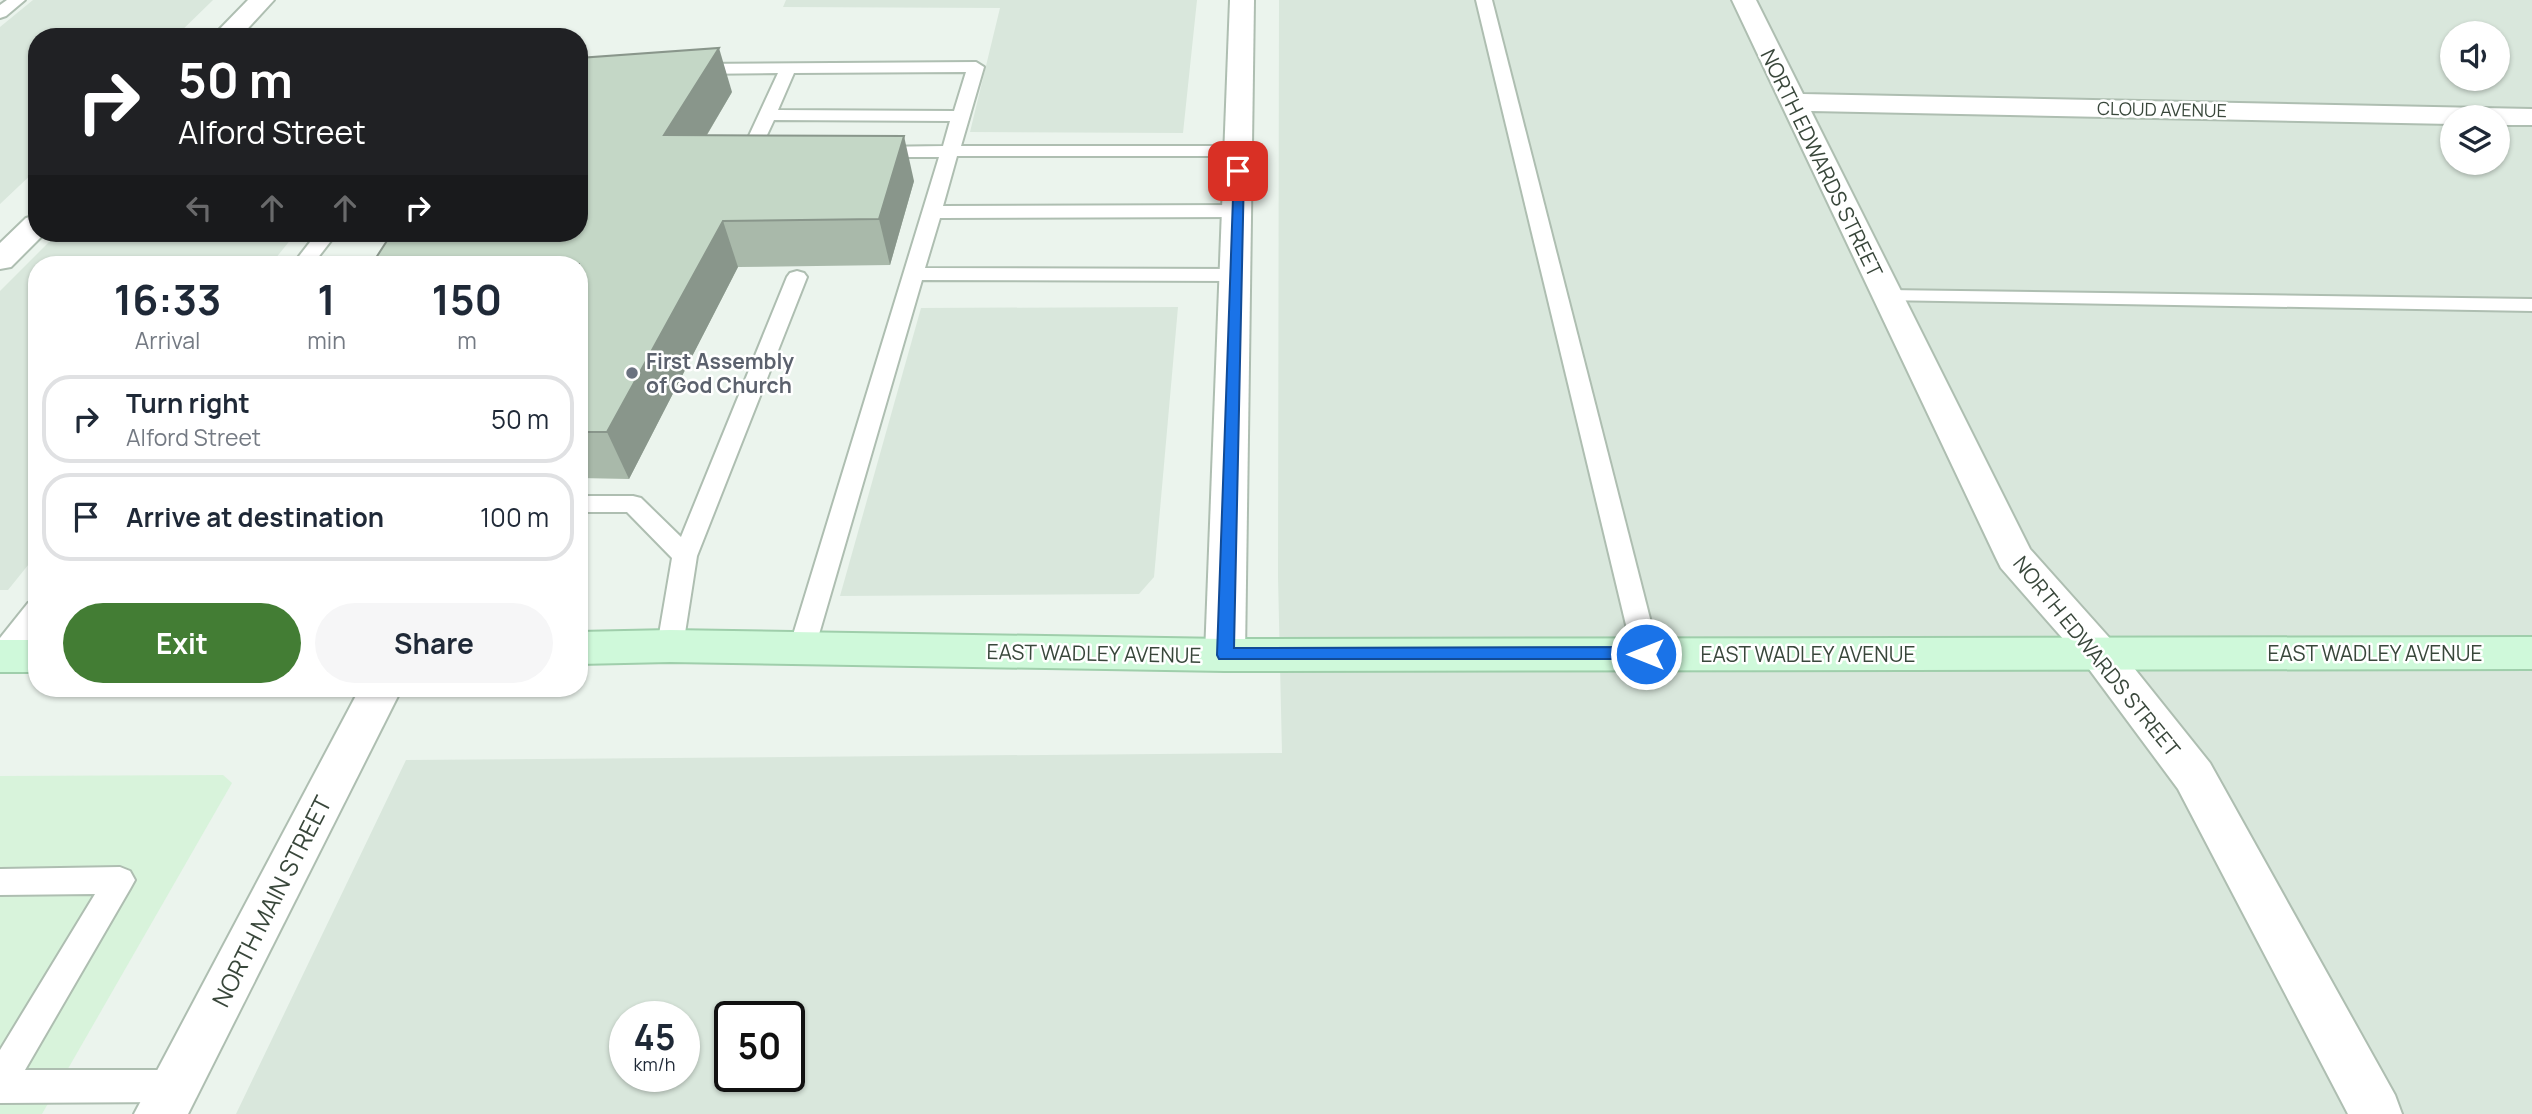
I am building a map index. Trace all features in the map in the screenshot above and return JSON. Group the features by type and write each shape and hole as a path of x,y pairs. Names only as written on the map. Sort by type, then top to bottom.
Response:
{"main road":[{"name":"EAST WADLEY AVENUE","path":"588,648 670,646 1225,655 2532,653"},
{"path":"0,656 28,656"}],"street":[{"path":"234,28 262,0"},
{"path":"1225,655 1242,0"},
{"name":"NORTH EDWARDS STREET","path":"1744,0 2015,558 2100,654 2194,776 2375,1114"},
{"name":"CLOUD AVENUE","path":"1792,102 2532,117"},
{"path":"0,260 28,232"},
{"name":"NORTH MAIN STREET","path":"167,1100 377,697"}],"lane":[{"path":"0,13 17,0"},
{"path":"1484,0 1646,654"},
{"path":"676,69 976,67 802,648"},
{"path":"777,152 750,153 788,69"},
{"path":"767,115 960,116"},
{"path":"857,152 1238,151"},
{"path":"932,212 1237,211"},
{"path":"309,256 320,242"},
{"path":"914,274 1235,275"},
{"path":"670,646 685,556 797,277"},
{"path":"1886,296 2532,305"},
{"path":"588,504 633,504 685,556"},
{"path":"0,656 28,621"},
{"path":"0,882 120,880 0,1081"},
{"path":"0,1087 167,1100"}],"shaded area":[{"path":"33,0 213,0 184,28 28,28 28,178 0,204 0,27"},
{"path":"786,0 1197,0 1183,133 970,132 1000,8 783,7"},
{"path":"1279,0 2532,0 2532,1114 236,1114 406,760 1282,753 1278,577"},
{"path":"49,242 289,242 277,256 35,256"},
{"path":"28,263 28,565 8,590 0,590 0,291"},
{"path":"1178,307 1154,577 1139,594 840,596 921,308"},
{"path":"223,775 232,783 42,1114 0,1114 0,776"}],"building":[{"path":"719,48 664,135 904,136 879,219 723,221 607,432 588,432 588,256 377,256 386,242 588,242 588,57"}],"place":[{"name":"First Assembly of God Church","path":"632,373"}],"route":[{"path":"1238,171 1225,655 1646,654"}]}
